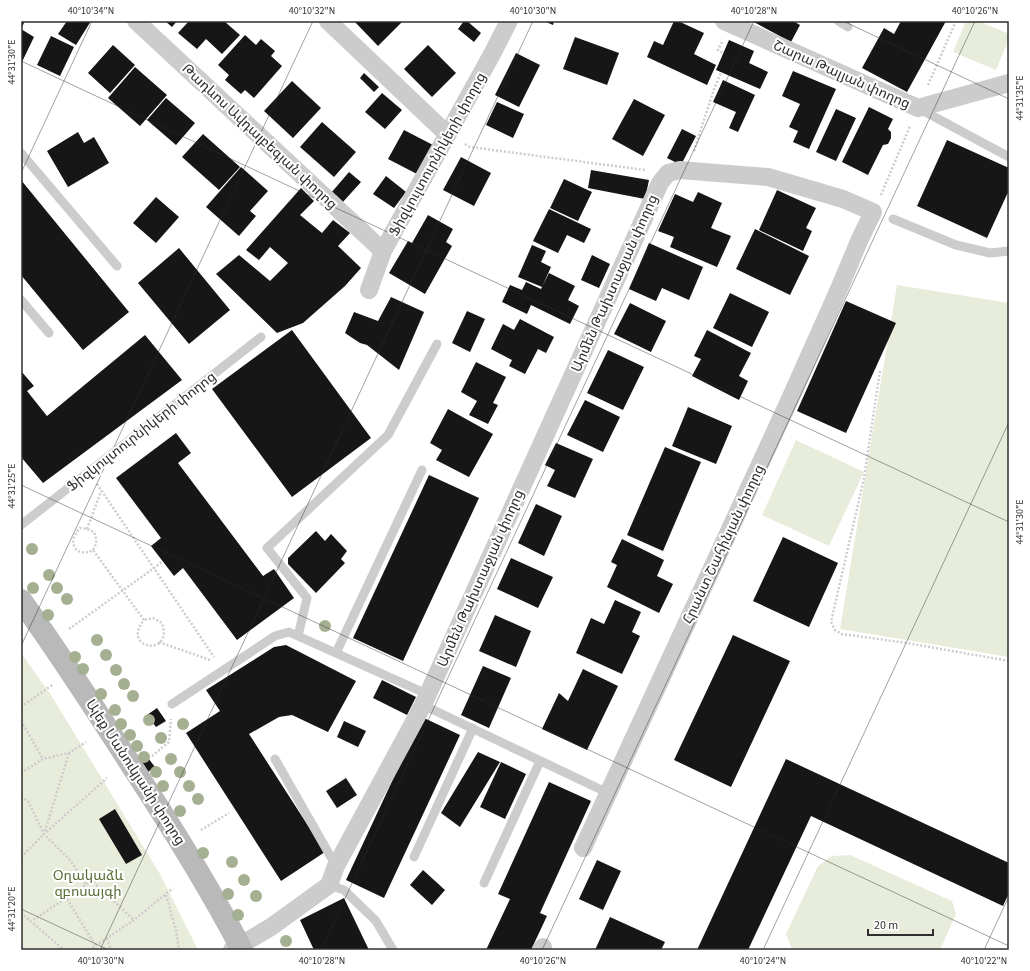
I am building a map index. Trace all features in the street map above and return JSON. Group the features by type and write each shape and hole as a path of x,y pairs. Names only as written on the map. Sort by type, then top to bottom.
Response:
{"street":[{"name":"Թադևոս Ավդալբեգյան փողոց","path":"136,21 383,251"},
{"path":"328,21 447,134"},
{"name":"Ֆիզկուլտուրնիկերի փողոց","path":"369,290 383,251 509,21"},
{"name":"Շարա Թալյան փողոց","path":"724,21 918,108 1009,83"},
{"path":"678,171 768,177 843,199 873,212"},
{"name":"Արմեն Թախտաջյան փողոց","path":"329,885 336,866 425,699 653,197 660,183 678,171"},
{"name":"Հրանտ Շահինյան փողոց","path":"583,848 790,399 873,212"},
{"name":"Ալեք Մանուկյանի փողոց","path":"21,600 69,668 166,818 199,873 235,949"},
{"name":"Ալեք Մանուկյանի փողոց","path":"21,623 82,706 235,949"},
{"path":"235,949 271,927 329,885"}],"lane":[{"path":"838,21 848,27"},
{"path":"918,108 1009,156"},
{"path":"21,153 117,266"},
{"path":"893,219 956,245 990,253 1009,251"},
{"path":"21,300 49,333"},
{"name":"Ֆիզկուլտուրնիկերի փողոց","path":"21,525 261,337"},
{"path":"298,636 307,598 267,548 388,434 437,344"},
{"path":"336,653 422,470"},
{"path":"172,704 221,667 275,636 289,632 336,653 425,699 473,728 608,793"},
{"path":"414,857 473,728"},
{"path":"275,759 336,866"},
{"path":"484,884 540,761"},
{"path":"329,885 344,890 376,921 393,950"}],"path":[{"path":"873,212 956,21"},
{"path":"721,44 718,50 723,53"},
{"path":"447,134 470,147 678,171 721,73"},
{"path":"880,371 864,478 831,622 835,630 842,634 907,643 1009,661"},
{"path":"89,472 221,667"},
{"path":"87,529 101,491"},
{"path":"80,528 94,532 96,544 93,550 81,553 75,548 72,542 74,534 80,528"},
{"path":"93,550 144,620"},
{"path":"69,629 162,561"},
{"path":"153,618 162,623 164,631 163,639 157,645 148,646 141,643 138,636 138,627 144,620 153,618"},
{"path":"159,642 221,667"},
{"path":"21,707 52,685"},
{"path":"152,756 169,742 172,704"},
{"path":"21,721 43,759"},
{"path":"21,773 43,759 69,753 86,742"},
{"path":"44,834 69,753"},
{"path":"21,857 44,834 107,778"},
{"path":"21,798 28,801 44,834 71,862 86,885"},
{"path":"201,830 229,813"},
{"path":"30,922 92,881 134,920"},
{"path":"89,950 134,920 173,888"},
{"path":"166,895 176,930 179,950"},
{"path":"66,899 95,945"},
{"path":"21,913 64,950"},
{"path":"107,938 111,950"}],"green space":[{"path":"966,21 979,21 1009,34 1009,39 996,70 953,52"},
{"path":"897,285 1009,303 1009,657 840,629"},
{"path":"796,440 864,472 829,546 762,515"},
{"name":"Օղակաձև զբոսայգի","path":"21,653 51,695 160,874 198,950 21,950"},
{"path":"850,855 952,901 956,914 940,950 792,949 786,934 818,866 832,856"}],"building":[{"path":"21,21 25,21 21,29"},
{"path":"67,21 91,21 76,45 58,34"},
{"path":"165,21 177,21 172,27"},
{"path":"189,21 224,21 240,35 222,54 206,39 197,49 178,33"},
{"path":"354,21 403,21 378,46"},
{"path":"464,21 467,21 481,33 474,42 458,29"},
{"path":"544,21 554,21 553,25"},
{"path":"674,21 678,21 704,33 694,54 716,65 707,85 647,57 654,41 663,45"},
{"path":"752,21 793,21 800,25 791,42"},
{"path":"901,21 946,21 907,92 862,68 884,28 894,34"},
{"path":"21,29 34,37 21,64"},
{"path":"245,35 256,45 261,39 275,51 271,56 282,66 254,98 245,90 241,94 225,80 229,75 218,65"},
{"path":"51,36 74,47 60,76 37,65"},
{"path":"575,37 619,53 607,85 563,69"},
{"path":"729,40 754,51 749,63 768,72 760,89 716,70"},
{"path":"113,45 135,65 110,93 88,73"},
{"path":"428,45 456,73 432,97 404,69"},
{"path":"516,53 540,65 519,107 495,95"},
{"path":"135,67 167,95 140,126 108,98"},
{"path":"793,71 836,89 809,149 793,142 798,131 789,127 800,104 782,96"},
{"path":"364,73 379,87 374,92 360,78"},
{"path":"723,80 755,95 738,132 729,128 736,112 713,102"},
{"path":"292,81 321,108 293,138 264,111"},
{"path":"382,93 402,110 385,129 365,112"},
{"path":"166,98 195,123 176,145 147,120"},
{"path":"634,99 665,115 643,156 612,139"},
{"path":"497,102 524,114 513,138 486,125"},
{"path":"869,107 893,119 888,129 891,132 891,138 888,144 883,145 868,175 842,162"},
{"path":"836,109 856,118 836,161 816,152"},
{"path":"322,122 356,152 334,177 300,147"},
{"path":"682,129 696,136 681,165 667,158"},
{"path":"404,130 433,145 417,174 388,159"},
{"path":"78,132 84,143 94,137 109,163 68,187 47,151"},
{"path":"203,134 240,167 219,190 182,157"},
{"path":"947,140 1009,168 1009,190 987,238 917,206"},
{"path":"461,157 491,173 474,206 443,190"},
{"path":"241,167 268,191 250,211 256,216 239,236 206,207"},
{"path":"591,170 649,180 645,199 588,188"},
{"path":"349,172 361,182 342,203 331,193"},
{"path":"386,176 406,192 394,208 373,194"},
{"path":"564,179 592,192 578,221 550,208"},
{"path":"21,180 129,312 83,350 21,275"},
{"path":"301,188 314,201 300,215 322,233 333,220 350,233 338,246 361,268 345,286 303,323 277,333 216,274 239,255 270,281 288,263 270,247 259,260 246,250"},
{"path":"777,190 816,208 806,228 812,231 803,251 759,230"},
{"path":"698,192 722,203 711,228 731,236 717,267 670,247 674,237 658,231 675,194 693,202"},
{"path":"156,197 179,217 156,243 133,223"},
{"path":"549,209 591,229 584,243 567,235 558,253 533,241"},
{"path":"428,215 453,229 446,242 452,246 425,294 389,273 408,241 412,243"},
{"path":"755,229 809,256 790,295 736,269"},
{"path":"649,243 703,267 689,300 662,288 656,301 629,289"},
{"path":"532,245 546,251 541,262 551,267 542,287 518,277"},
{"path":"179,248 230,310 189,344 138,283"},
{"path":"592,255 610,264 599,288 581,280"},
{"path":"549,273 575,286 568,300 579,306 570,324 531,305 527,314 502,302 510,285 522,290 526,282 541,289"},
{"path":"730,293 769,312 752,347 713,328"},
{"path":"391,297 424,312 399,370 367,345 360,343 345,333 354,312 378,321"},
{"path":"846,301 896,323 846,433 797,411"},
{"path":"630,303 666,321 651,352 614,334"},
{"path":"467,311 485,319 470,352 452,343"},
{"path":"520,319 554,337 546,353 538,349 525,374 509,366 512,360 491,349 503,324 514,330"},
{"path":"292,330 371,438 292,497 212,389"},
{"path":"707,330 751,353 739,376 748,381 739,400 692,376 701,359 694,356"},
{"path":"145,335 182,380 43,483 21,457 21,371 34,386 27,391 47,416"},
{"path":"608,350 644,367 623,410 587,393"},
{"path":"476,362 506,377 493,403 498,405 488,424 469,415 477,401 461,392"},
{"path":"585,400 620,417 603,452 567,435"},
{"path":"688,407 732,426 716,464 672,446"},
{"path":"448,409 493,434 469,477 436,460 442,450 430,443"},
{"path":"176,433 191,453 178,463 263,576 274,569 294,598 237,640 183,568 174,576 151,546 161,538 116,478"},
{"path":"556,443 593,459 575,498 547,486 555,470 545,465"},
{"path":"665,447 701,462 663,551 627,535"},
{"path":"429,475 479,498 403,661 353,638"},
{"path":"536,504 562,516 544,556 518,543"},
{"path":"316,531 325,541 331,534 347,551 341,559 345,563 316,593 288,564 288,558"},
{"path":"783,537 838,563 809,627 753,601"},
{"path":"622,539 664,560 657,576 673,584 659,613 607,587 617,565 611,562"},
{"path":"511,558 553,577 538,608 497,589"},
{"path":"615,600 641,612 632,632 640,636 622,674 576,653 591,618 604,624"},
{"path":"495,615 531,631 516,667 479,651"},
{"path":"733,635 790,661 731,787 674,760"},
{"path":"286,645 356,681 328,732 292,715 279,717 249,734 325,852 281,881 186,733 220,711 206,690 274,647"},
{"path":"483,666 511,678 489,728 461,715"},
{"path":"583,669 618,686 587,750 542,729 559,693 568,701"},
{"path":"382,680 416,697 407,715 373,698"},
{"path":"157,708 166,721 156,727 147,715"},
{"path":"422,717 460,735 384,898 346,880"},
{"path":"344,721 366,731 358,747 337,737"},
{"path":"478,752 500,762 460,827 441,813"},
{"path":"148,758 155,767 145,774 139,765"},
{"path":"786,759 1009,863 1009,893 1003,906 811,816 748,950 697,950"},
{"path":"501,762 526,774 505,819 480,807"},
{"path":"346,778 357,795 337,808 326,791"},
{"path":"549,782 591,801 540,913 547,916 531,950 486,950 510,899 498,894"},
{"path":"115,809 142,855 126,864 99,819"},
{"path":"597,860 621,871 603,910 579,899"},
{"path":"423,870 445,890 432,905 410,885"},
{"path":"344,898 369,950 314,950 300,920"},
{"path":"610,917 665,942 661,950 595,950"}]}
